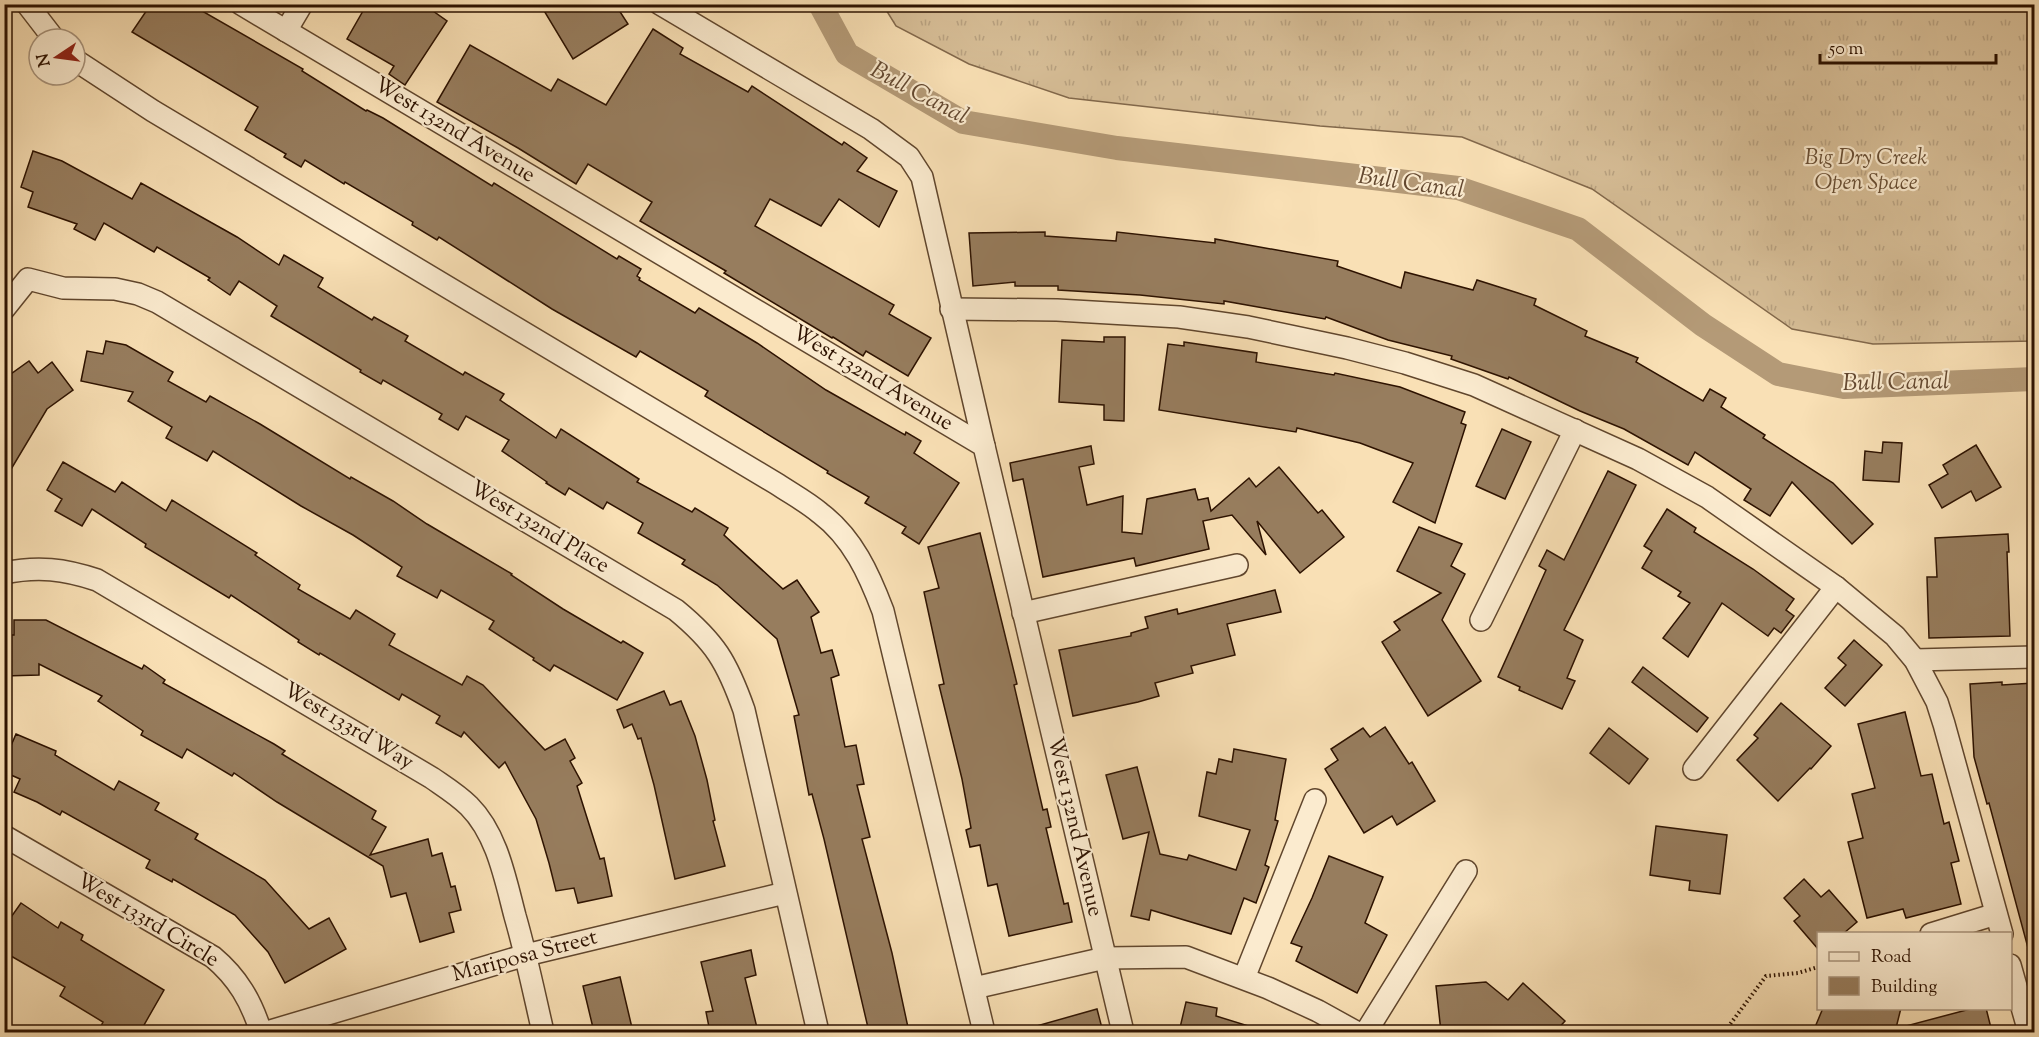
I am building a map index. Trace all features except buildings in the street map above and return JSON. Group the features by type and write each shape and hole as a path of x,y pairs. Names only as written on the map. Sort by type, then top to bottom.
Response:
{"street":[{"path":"27,4 45,27"},
{"name":"West 132nd Avenue","path":"242,4 984,446 1123,1032"},
{"path":"286,31 302,4"},
{"path":"660,4 871,129 909,157 922,177 984,446"},
{"path":"87,68 153,111 777,484 820,513 849,541 863,564 883,611 984,1032"},
{"name":"West 132nd Place","path":"4,309 28,279 63,288 115,289 138,294 157,302 676,610 699,629 724,661 744,710 818,1032"},
{"path":"951,309 1058,310 1179,317 1248,327 1347,348 1405,363 1474,385 1638,459 1707,497 1836,587 1895,636 1915,660 1944,724 1999,924 1939,932"},
{"path":"1481,620 1575,430"},
{"path":"1023,613 1237,565"},
{"name":"West 133rd Way","path":"4,573 56,569 72,571 97,580 412,766 470,806 496,850 526,954 543,1032"},
{"path":"1694,769 1836,587"},
{"path":"1915,660 2034,657"},
{"path":"1244,978 1315,800"},
{"name":"West 133rd Circle","path":"4,836 213,957 242,987 253,1008 261,1032"},
{"path":"1366,1032 1466,871"},
{"name":"Mariposa Street","path":"267,1032 526,954 785,893"},
{"path":"974,988 1105,958 1186,957 1244,978 1318,1011 1356,1032"},
{"path":"2012,972 2029,1032"}],"path":[{"path":"1728,1032 1728,1027 1766,976 1798,973 1817,966"}],"green space":[{"name":"Big Dry Creek Open Space","path":"883,5 2034,5 2034,341 1873,344 1792,329 1592,189 1462,137 1320,126 1069,98 969,64 896,26"}],"waterway":[{"name":"Bull Canal","path":"820,4 847,54 963,122 1117,148 1458,188 1578,229 1703,325 1778,374 1844,387 2034,379"}]}
